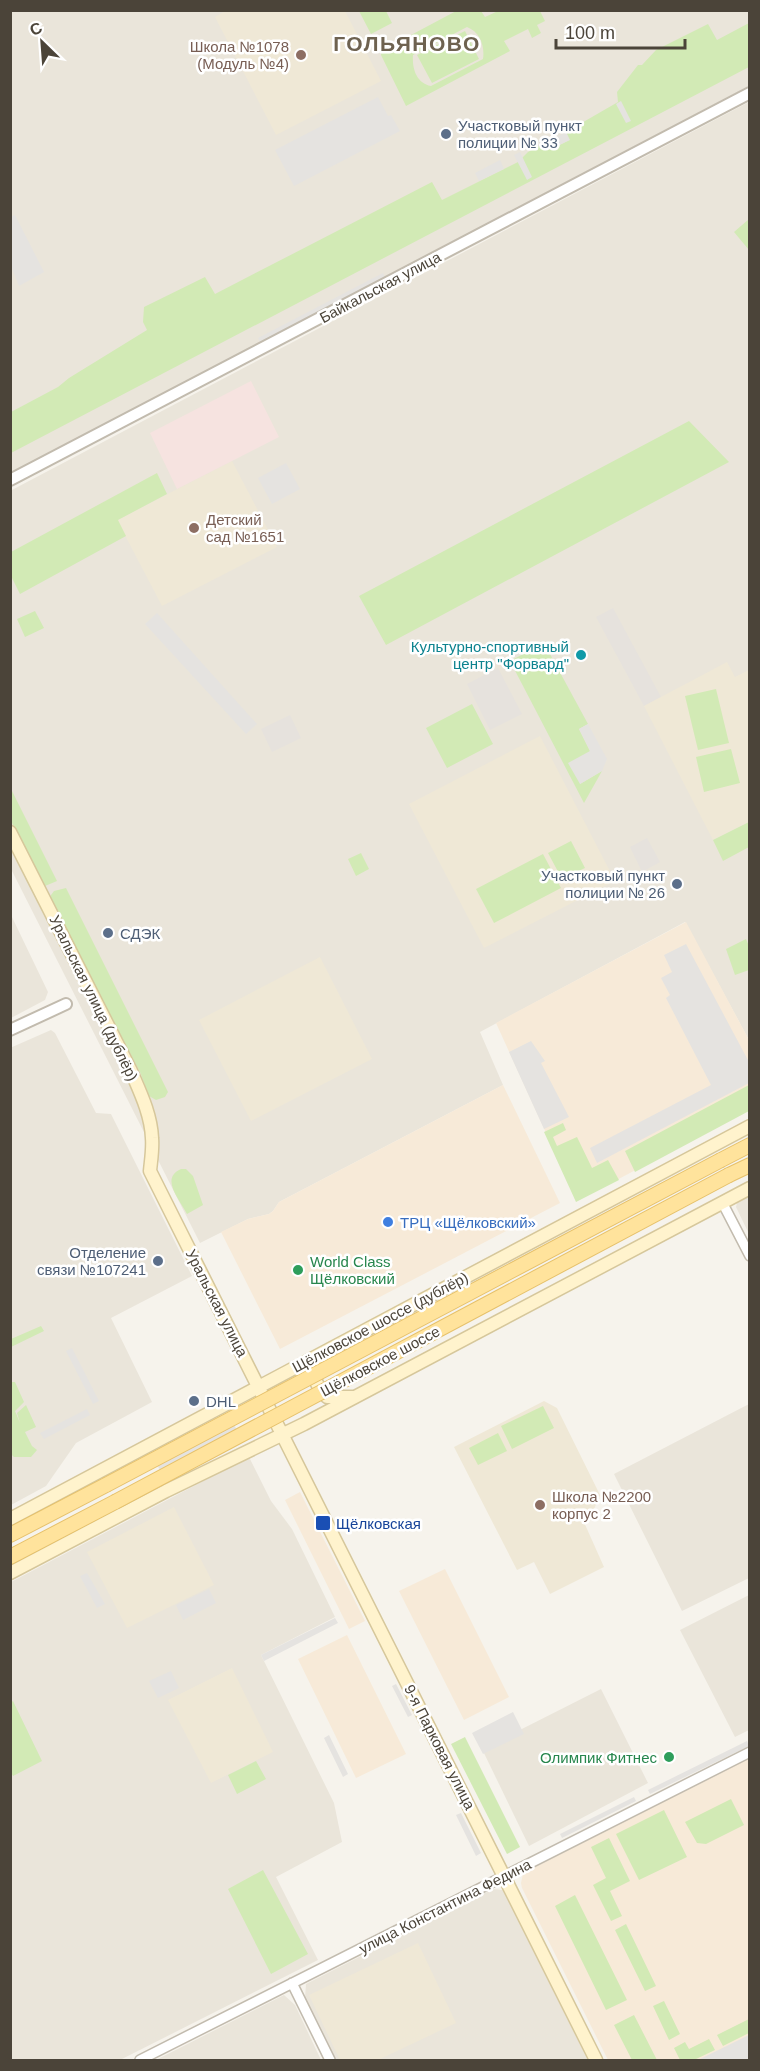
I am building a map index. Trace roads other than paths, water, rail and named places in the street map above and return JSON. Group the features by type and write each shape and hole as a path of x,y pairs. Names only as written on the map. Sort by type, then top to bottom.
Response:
{"main road":[{"name":"Уральская улица (дублёр)","path":"10,832 136,1081 151,1130 150,1171"},
{"name":"Щёлковское шоссе (дублёр)","path":"10,1519 750,1126"},
{"name":"Щёлковское шоссе","path":"10,1535 750,1145"},
{"name":"Щёлковское шоссе","path":"10,1557 750,1165"},
{"name":"Уральская улица","path":"150,1171 283,1434"},
{"path":"10,1573 166,1491 355,1397 750,1188"},
{"path":"328,1351 318,1362 314,1373 319,1389 327,1397 355,1397"},
{"name":"9-я Парковая улица","path":"283,1434 596,2061"}],"street":[{"name":"Байкальская улица","path":"10,480 750,93"},
{"path":"10,1030 66,1004"},
{"path":"723,1202 750,1256"},
{"name":"улица Константина Федина","path":"140,2061 750,1752"},
{"path":"292,1983 330,2061"}],"place":[{"name":"Школа №1078 (Модуль №4)","path":"301,55"},
{"name":"Участковый пункт полиции № 33","path":"446,134"},
{"name":"Детский сад №1651","path":"194,528"},
{"name":"Культурно-спортивный центр \"Форвард\"","path":"581,655"},
{"name":"Участковый пункт полиции № 26","path":"677,884"},
{"name":"СДЭК","path":"108,933"},
{"name":"ТРЦ «Щёлковский»","path":"388,1222"},
{"name":"Отделение связи №107241","path":"158,1261"},
{"name":"World Class Щёлковский","path":"298,1270"},
{"name":"DHL","path":"194,1401"},
{"name":"Школа №2200 корпус 2","path":"540,1505"},
{"name":"Щёлковская","path":"323,1523"},
{"name":"Олимпик Фитнес","path":"669,1757"}],"district":[{"name":"ГОЛЬЯНОВО","path":"407,43"}]}
